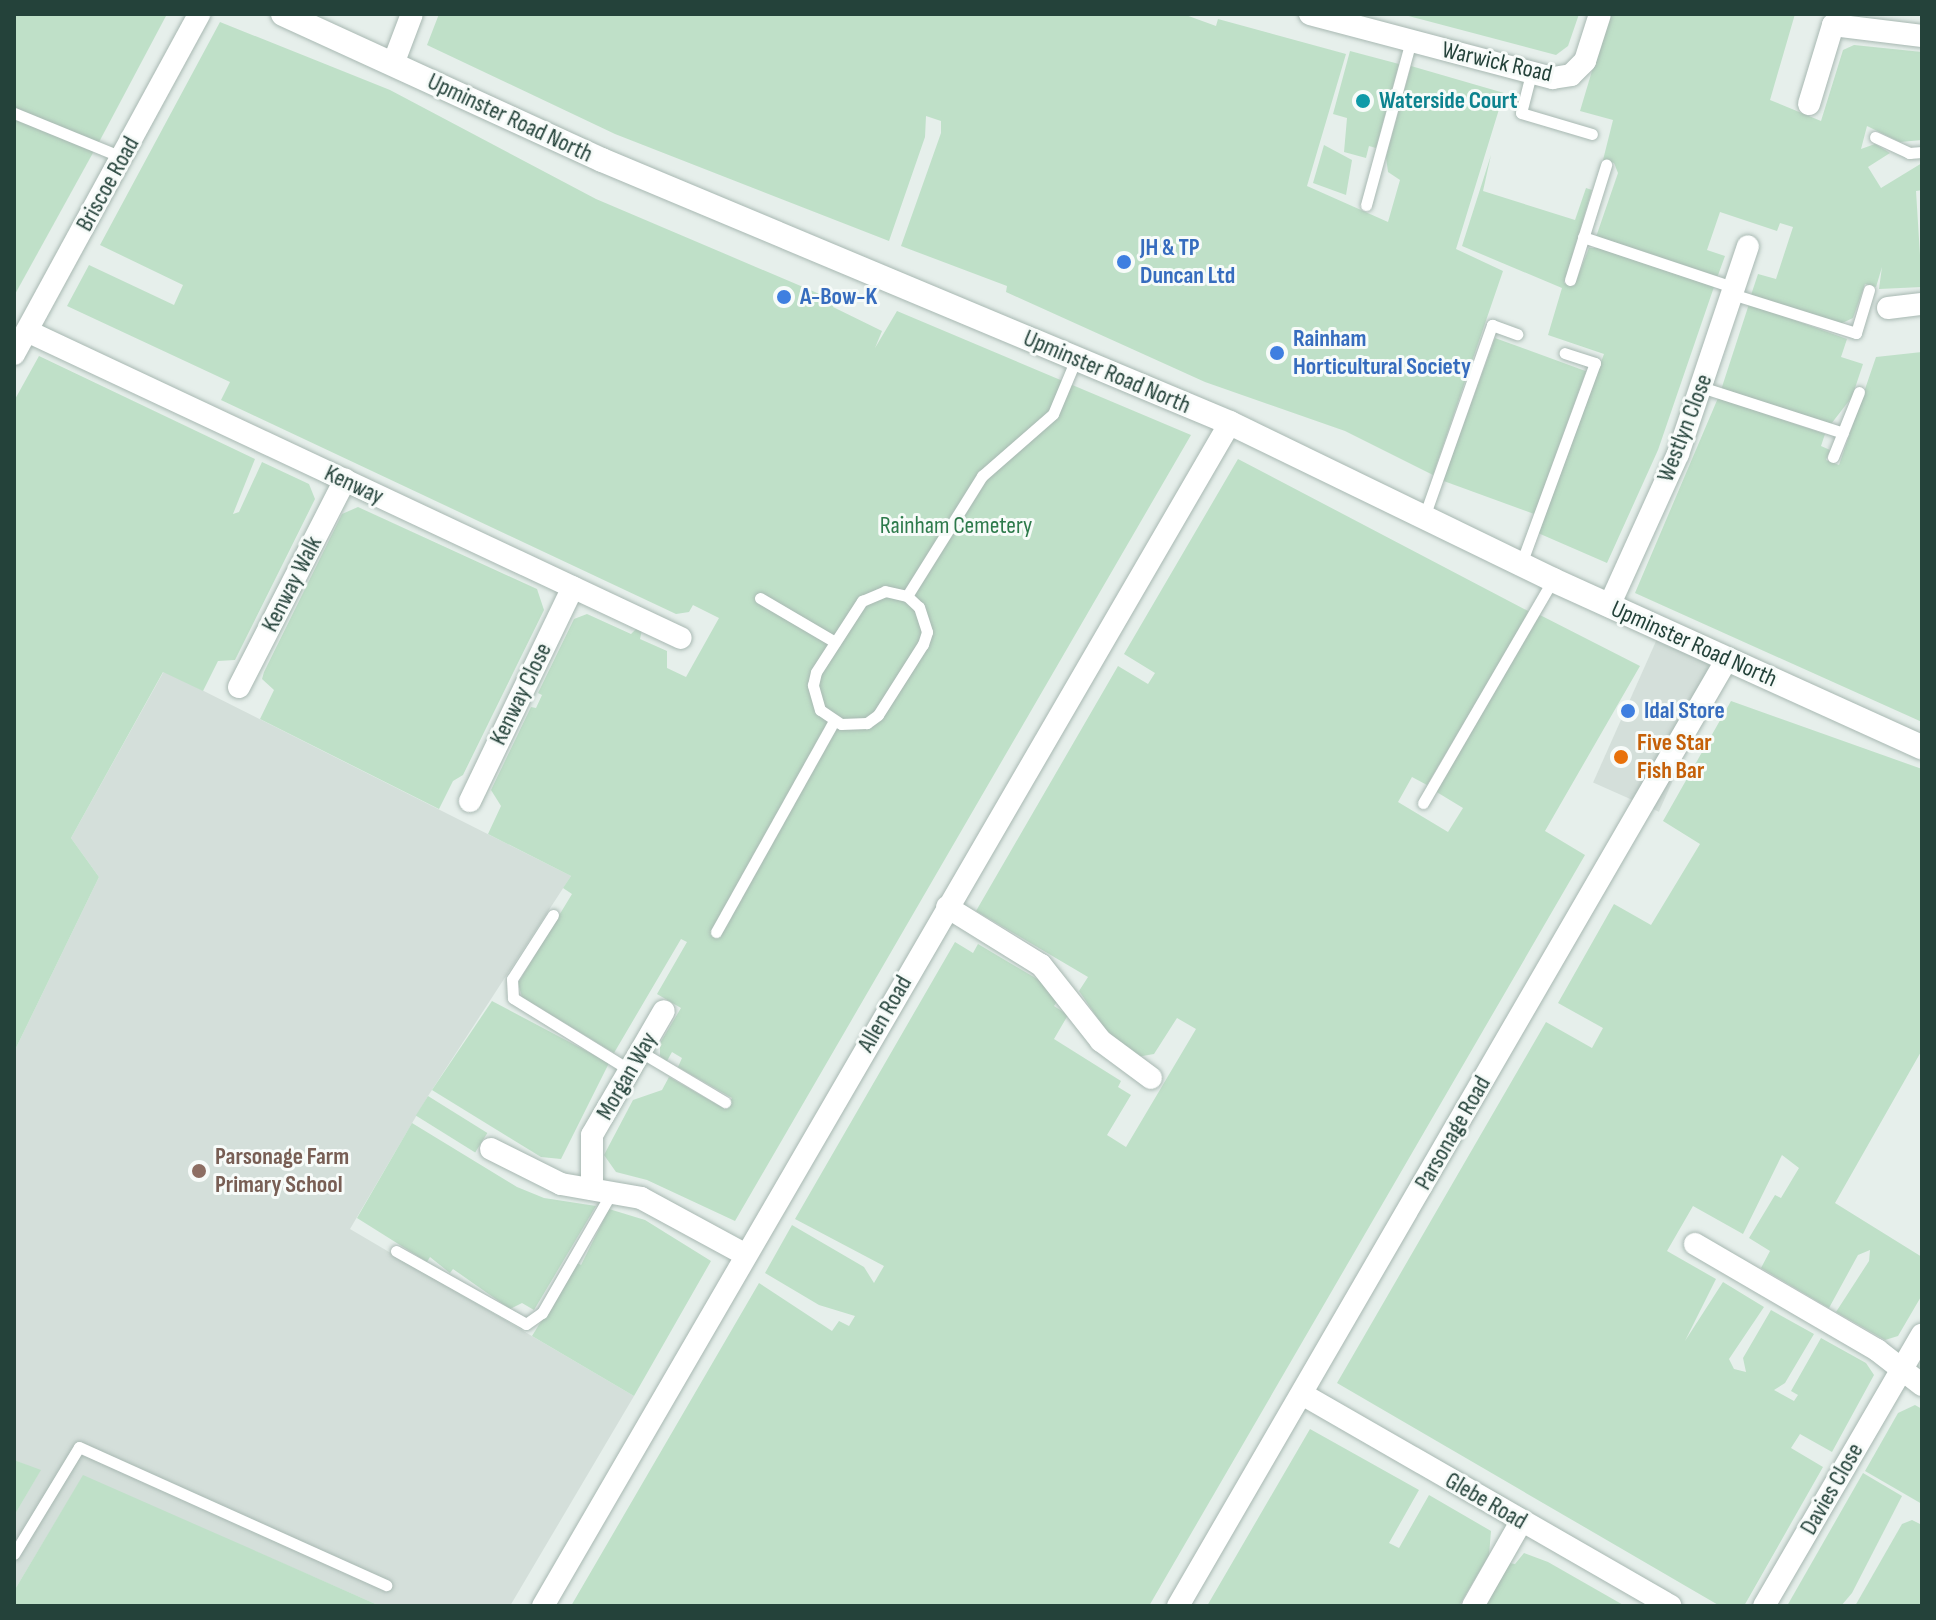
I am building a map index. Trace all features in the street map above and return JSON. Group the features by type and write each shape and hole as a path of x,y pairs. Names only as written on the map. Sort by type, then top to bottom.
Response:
{"street":[{"name":"Briscoe Road","path":"14,354 199,14"},
{"name":"Upminster Road North","path":"283,14 602,160 1230,423 1553,580 1922,747"},
{"path":"393,64 412,14"},
{"name":"Warwick Road","path":"1310,14 1335,17 1531,74 1571,75 1585,61 1600,14"},
{"path":"1809,104 1835,20 1922,36"},
{"name":"Westlyn Close","path":"1609,606 1678,454 1748,246"},
{"path":"1888,308 1922,304"},
{"name":"Kenway","path":"27,331 681,638"},
{"name":"Allen Road","path":"543,1606 1230,423"},
{"name":"Kenway Walk","path":"239,687 345,480"},
{"name":"Kenway Close","path":"470,801 573,587"},
{"name":"Parsonage Road","path":"1178,1606 1727,659"},
{"path":"947,907 1041,965 1101,1041 1151,1078"},
{"name":"Morgan Way","path":"602,1190 592,1135 664,1011"},
{"path":"491,1149 541,1177 641,1198 746,1255"},
{"path":"1695,1244 1877,1350 1901,1372 1922,1385"},
{"name":"Davies Close","path":"1764,1606 1922,1335"},
{"name":"Glebe Road","path":"1302,1394 1521,1522 1640,1599 1670,1606"},
{"path":"1473,1606 1521,1522"}],"lane":[{"path":"1366,205 1411,41"},
{"path":"1531,74 1521,113 1592,134"},
{"path":"14,113 123,158"},
{"path":"1875,137 1909,153 1922,152"},
{"path":"1570,280 1606,165"},
{"path":"1583,237 1856,333 1869,290"},
{"path":"1424,517 1492,325 1517,334"},
{"path":"1521,564 1595,363 1565,353"},
{"path":"907,596 982,476 1053,414 1076,359"},
{"path":"1701,387 1843,433"},
{"path":"1833,457 1859,392"},
{"path":"1423,803 1553,580"},
{"path":"873,594 907,596 925,619 923,644 878,715 854,726 834,721 820,710 813,685 835,642 862,601 873,594"},
{"path":"760,598 835,642"},
{"path":"716,932 834,721"},
{"path":"553,915 512,979 513,998 725,1102"},
{"path":"396,1251 526,1324 542,1313 602,1190"},
{"path":"14,1554 79,1447 386,1585"}],"shaded area":[{"path":"1661,630 1727,659 1659,812 1593,783"},
{"name":"Parsonage Farm Primary School","path":"164,671 571,876 428,1096 350,1229 634,1396 510,1606 380,1606 83,1476 14,1591 14,1516 40,1471 14,1460 14,1052 99,877 71,838"}],"green space":[{"path":"14,14 167,14 98,144 14,109"},
{"path":"439,14 1183,14 1216,26 1218,19 1346,54 1307,186 1388,222 1400,180 1388,172 1386,157 1411,66 1504,93 1456,249 1503,271 1433,475 1345,431 1205,382 1006,292 1007,286 901,246 941,133 941,121 926,116 925,137 889,241 615,134 427,45"},
{"path":"1401,14 1579,14 1568,46 1556,55"},
{"path":"1609,14 1795,14 1770,100 1821,121 1843,50 1854,45 1922,52 1922,140 1900,142 1867,126 1861,149 1875,144 1890,153 1868,167 1881,188 1922,163 1922,190 1916,191 1922,287 1879,289 1882,267 1876,287 1865,284 1853,318 1840,324 1751,295 1758,274 1776,279 1793,227 1780,223 1777,231 1720,212 1707,250 1725,256 1717,278 1596,237 1618,173 1614,163 1603,160 1613,120 1580,111"},
{"name":"Rainham Cemetery","path":"220,22 390,90 596,199 836,301 833,307 882,331 875,348 897,311 1191,435 735,1221 647,1180 616,1172 604,1155 633,1100 662,1090 669,1077 725,1109 732,1098 678,1067 682,1058 672,1052 667,1061 660,1056 660,1043 681,1008 657,994 687,942 681,939 614,1053 522,997 518,983 572,894 563,888 571,876 488,834 501,806 491,790 531,707 536,708 542,695 538,693 574,619 587,614 631,634 644,621 640,639 667,651 667,668 686,677 719,618 693,605 689,612 676,614 221,400 230,382 67,306 89,265 174,305 183,285 100,245"},
{"name":"Waterside Court","path":"1350,51 1399,64 1376,148 1369,146 1366,158 1344,152 1347,118 1333,114"},
{"path":"14,117 94,151 14,296"},
{"path":"1324,145 1352,160 1346,195 1313,183"},
{"path":"1491,155 1483,191 1575,220 1586,188 1592,190 1564,283 1574,286 1589,248 1602,248 1715,284 1658,450 1607,563 1538,533 1604,354 1548,335 1562,288 1462,246"},
{"path":"1749,304 1847,339 1841,357 1863,364 1852,397 1831,424 1721,390"},
{"path":"1495,338 1586,371 1534,514 1443,481"},
{"path":"1922,352 1922,722 1635,593 1718,398 1825,434 1821,446 1830,450 1826,460 1839,465 1876,357"},
{"path":"39,356 255,459 233,514 239,512 262,462 309,484 315,499 235,660 218,661 203,691 163,672 71,838 99,877 14,1052 14,401"},
{"path":"1238,459 1530,612 1427,785 1412,777 1398,802 1448,832 1463,808 1435,791 1538,614 1640,666 1545,831 1585,855 1149,1606 571,1606 759,1283 832,1331 839,1321 849,1326 855,1316 819,1305 765,1273 792,1225 864,1267 874,1283 884,1266 795,1219 955,942 973,953 978,944 1044,983 1058,1000 1054,1006 1068,1015 1054,1039 1121,1081 1118,1087 1131,1095 1107,1135 1126,1147 1196,1029 1177,1018 1154,1054 1137,1057 1112,1039 1079,991 1088,977 976,911 1118,666 1148,684 1155,673 1124,654"},
{"path":"358,507 537,589 544,610 463,775 453,781 439,809 260,719 274,690 262,679 264,672 342,514"},
{"path":"1731,701 1922,769 1922,1050 1835,1203 1922,1257 1922,1295 1898,1336 1885,1340 1836,1312 1869,1261 1870,1250 1858,1255 1829,1308 1761,1268 1770,1251 1749,1238 1775,1195 1781,1198 1799,1168 1782,1155 1743,1234 1693,1206 1667,1251 1716,1279 1685,1341 1723,1282 1764,1307 1729,1359 1734,1369 1746,1372 1743,1358 1771,1310 1814,1334 1785,1383 1774,1390 1794,1401 1798,1395 1791,1391 1821,1338 1866,1363 1874,1375 1832,1452 1800,1434 1791,1448 1823,1467 1744,1606 1720,1606 1337,1383 1546,1022 1592,1048 1603,1028 1558,1003 1614,904 1651,925 1700,844 1663,821"},
{"path":"492,1001 609,1063 561,1159 541,1157 432,1090"},
{"path":"428,1096 487,1133 475,1153 416,1116"},
{"path":"412,1123 517,1187 544,1198 596,1206 534,1310 522,1303 510,1309 453,1269 450,1273 430,1257 427,1262 357,1218"},
{"path":"609,1209 645,1220 711,1261 634,1396 532,1336 577,1263 581,1265"},
{"path":"1915,1405 1922,1409 1922,1504 1865,1471 1898,1413"},
{"path":"1310,1429 1419,1490 1389,1543 1399,1548 1429,1495 1491,1531 1489,1555 1459,1606 1207,1606"},
{"path":"14,1460 41,1470 14,1516"},
{"path":"1863,1473 1902,1496 1852,1593 1841,1606 1787,1606"},
{"path":"83,1475 380,1606 14,1606 14,1591"},
{"path":"1912,1520 1922,1525 1922,1606 1855,1606 1902,1524"},
{"path":"1524,1553 1548,1562 1625,1606 1486,1606 1509,1563 1515,1564"}],"place":[{"name":"Waterside Court","path":"1363,101"},
{"name":"JH & TP Duncan Ltd","path":"1124,262"},
{"name":"A-Bow-K","path":"784,297"},
{"name":"Rainham Horticultural Society","path":"1277,353"},
{"name":"Idal Store","path":"1628,711"},
{"name":"Five Star Fish Bar","path":"1621,757"},
{"name":"Parsonage Farm Primary School","path":"199,1171"}]}
